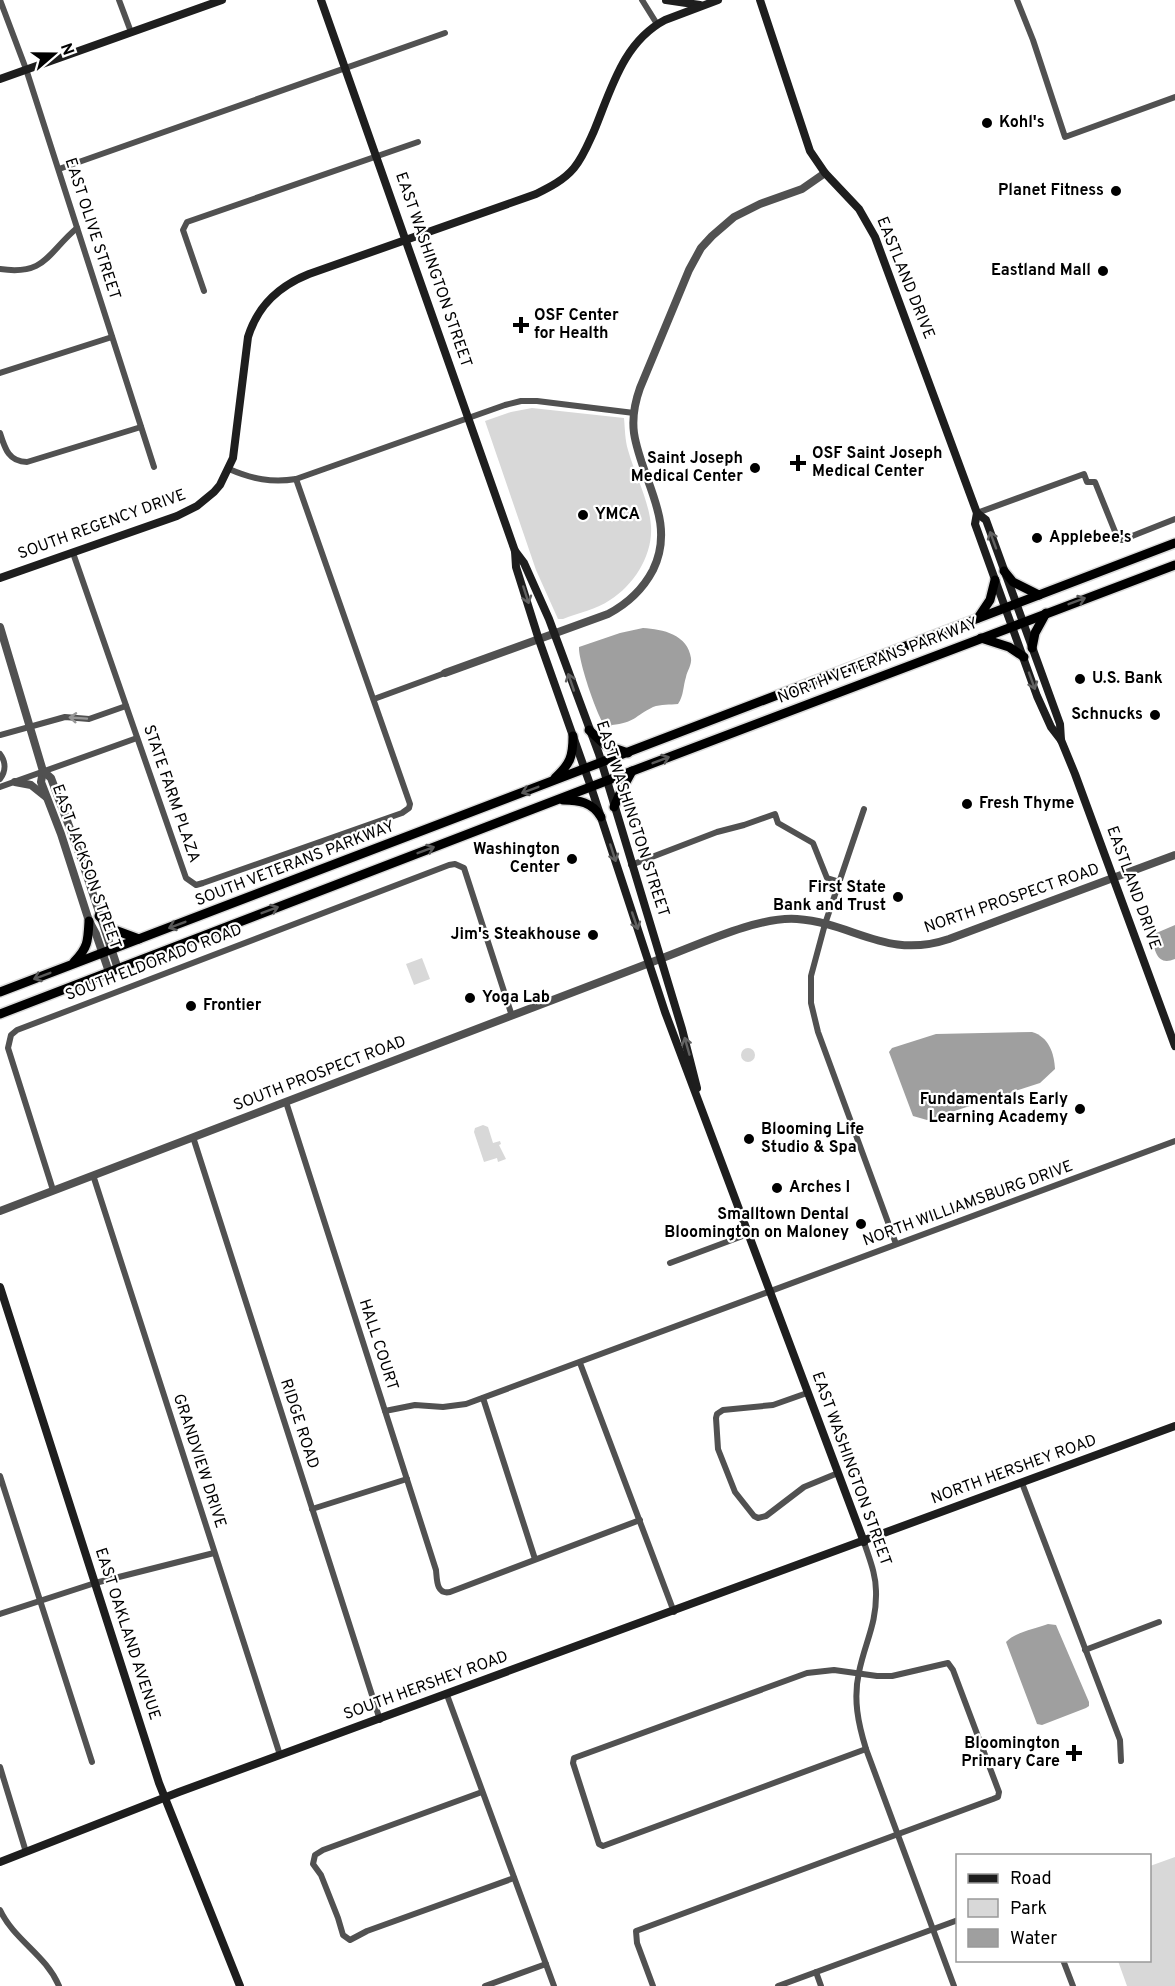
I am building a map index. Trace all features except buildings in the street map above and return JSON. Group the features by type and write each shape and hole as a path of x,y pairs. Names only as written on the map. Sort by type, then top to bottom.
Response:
{"highway":[{"name":"NORTH VETERANS PARKWAY","path":"601,763 1175,543"},
{"name":"NORTH VETERANS PARKWAY","path":"591,787 1175,565"},
{"path":"1004,571 1013,582 1039,595"},
{"path":"977,619 990,600 995,580"},
{"path":"1032,648 1035,633 1046,613"},
{"path":"981,638 1004,644 1024,657"},
{"path":"589,730 605,745 628,753"},
{"path":"551,782 562,772 571,758 573,736"},
{"name":"SOUTH VETERANS PARKWAY","path":"0,992 601,763"},
{"path":"614,807 632,771"},
{"name":"SOUTH VETERANS PARKWAY","path":"0,1014 591,787"},
{"path":"557,800 587,803 601,817"},
{"path":"99,916 112,929 139,939"},
{"path":"71,965 83,953 88,943 89,921"}],"main road":[{"path":"0,79 222,0"},
{"name":"EAST WASHINGTON STREET","path":"321,0 515,551 516,567 539,640 585,769 668,1020 864,1542"},
{"path":"666,0 704,5"},
{"name":"SOUTH REGENCY DRIVE","path":"0,578 188,511 214,492 229,469 235,447 248,337 255,319 266,303 294,280 536,194 564,177 575,167 588,145 628,54 644,34 675,15 718,0"},
{"name":"EASTLAND DRIVE","path":"760,0 807,143 825,173 854,202 872,228 977,513 975,524 1005,608 1051,727 1061,740 1175,1046"},
{"name":"EASTLAND DRIVE","path":"977,513 986,520 1060,724 1061,740"},
{"name":"EAST WASHINGTON STREET","path":"515,551 524,563 554,633 601,763 693,1065 700,1103"},
{"name":"EAST OAKLAND AVENUE","path":"0,1287 164,1798 240,1986"},
{"name":"NORTH HERSHEY ROAD","path":"864,1542 1175,1426"},
{"name":"SOUTH HERSHEY ROAD","path":"0,1862 280,1755 864,1542"}],"street":[{"name":"EAST OLIVE STREET","path":"0,0 26,69 154,467"},
{"path":"119,0 131,32"},
{"path":"642,0 657,24"},
{"path":"1017,0 1033,40 1065,137 1175,97"},
{"path":"59,170 445,33"},
{"path":"204,291 183,230 187,222 418,142"},
{"path":"374,699 608,614 626,602 645,583 657,559 662,525 655,496 636,444 634,413 640,388 689,270 701,248 734,217 763,203 802,189 825,173"},
{"path":"0,269 21,270 35,266 51,256 77,228"},
{"path":"0,373 112,337"},
{"path":"229,469 259,479 279,481 296,479 521,401 634,413"},
{"path":"0,433 9,456 18,462 27,462 141,428"},
{"path":"977,513 1084,474 1087,482 1095,483 1118,539 1122,540 1175,519"},
{"name":"STATE FARM PLAZA","path":"73,553 186,879 196,885 402,813 409,808 409,799 296,479"},
{"name":"EAST JACKSON STREET","path":"0,627 43,771 41,782 61,834 89,921 107,951"},
{"path":"0,735 65,717 89,718 126,706"},
{"path":"0,787 136,738"},
{"path":"0,754 5,767 4,775 0,779"},
{"name":"EAST JACKSON STREET","path":"43,771 51,778 63,809 99,916 113,970"},
{"path":"15,782 31,785 48,798"},
{"path":"61,834 63,809"},
{"path":"864,809 825,924 811,976 811,1003 818,1032 896,1244"},
{"path":"631,865 717,832 775,814 778,823 813,843 827,878 840,882"},
{"name":"NORTH PROSPECT ROAD","path":"649,963 771,920 795,919 825,924 885,944 929,945 1175,855"},
{"name":"SOUTH ELDORADO ROAD","path":"53,1190 8,1048 11,1035 449,866 461,865 468,877 512,1016"},
{"name":"SOUTH PROSPECT ROAD","path":"0,1211 649,963"},
{"name":"HALL COURT","path":"286,1102 436,1570 437,1586 445,1593 535,1559"},
{"name":"RIDGE ROAD","path":"193,1137 380,1720"},
{"name":"NORTH WILLIAMSBURG DRIVE","path":"385,1411 415,1405 455,1406 483,1398 1175,1141"},
{"name":"GRANDVIEW DRIVE","path":"93,1175 280,1755"},
{"path":"670,1263 747,1233"},
{"path":"580,1363 674,1612"},
{"path":"807,1393 773,1405 723,1410 717,1414 716,1418 718,1449 735,1492 758,1518 766,1516 804,1487 838,1473"},
{"path":"483,1398 535,1559 640,1520"},
{"path":"0,1476 92,1762"},
{"path":"312,1509 407,1479"},
{"path":"1022,1483 1120,1740 1121,1761"},
{"name":"EAST WASHINGTON STREET","path":"864,1542 874,1575 876,1602 871,1634 858,1673 856,1708 866,1749 954,1986"},
{"path":"0,1614 95,1583 214,1553"},
{"path":"1086,1650 1159,1622"},
{"path":"653,1986 635,1933 640,1929 999,1795 950,1663 892,1676 834,1670 799,1676 576,1756 573,1760 579,1783 601,1845 866,1749"},
{"path":"447,1695 554,1986"},
{"path":"0,1767 26,1852"},
{"path":"482,1792 323,1850 315,1855 313,1864 321,1875 343,1935 350,1941 367,1931 514,1878"},
{"path":"0,1910 13,1932 39,1957 59,1986"},
{"path":"778,1986 956,1920"},
{"path":"1065,1962 1073,1986"},
{"path":"486,1986 546,1964"},
{"path":"816,1972 821,1986"}],"green space":[{"name":"YMCA","path":"532,408 624,418 628,450 650,516 649,548 634,578 619,594 605,603 563,619 558,619 536,570 485,421"},
{"path":"422,958 430,979 414,985 406,964"},
{"path":"748,1048 753,1050 755,1055 753,1060 748,1062 743,1060 741,1055 743,1050"},
{"path":"483,1125 488,1127 493,1143 500,1141 499,1145 506,1159 498,1162 497,1158 484,1162 474,1132 475,1128"},
{"path":"1175,1857 1175,1986 1127,1986 1118,1962 1151,1962 1151,1866"}],"water":[{"path":"643,628 673,635 680,639 689,650 691,663 681,697 678,704 653,707 630,721 612,725 607,729 589,690 579,647"},
{"path":"1175,925 1175,959 1165,961 1158,957 1152,938 1154,934"},
{"path":"1032,1032 1038,1034 1050,1046 1055,1069 1040,1083 927,1120 913,1116 889,1052 892,1048 936,1034"},
{"path":"1048,1624 1056,1625 1089,1706 1042,1725 1037,1724 1006,1642 1020,1633"}],"place":[{"name":"Kohl's","path":"987,123"},
{"name":"Planet Fitness","path":"1116,191"},
{"name":"Eastland Mall","path":"1103,271"},
{"name":"OSF Center for Health","path":"521,325"},
{"name":"OSF Saint Joseph Medical Center","path":"798,463"},
{"name":"Saint Joseph Medical Center","path":"755,468"},
{"name":"YMCA","path":"583,515"},
{"name":"Applebee's","path":"1037,538"},
{"name":"U.S. Bank","path":"1080,679"},
{"name":"Schnucks","path":"1155,715"},
{"name":"Fresh Thyme","path":"967,804"},
{"name":"Washington Center","path":"572,859"},
{"name":"First State Bank and Trust","path":"898,897"},
{"name":"Jim's Steakhouse","path":"593,935"},
{"name":"Yoga Lab","path":"470,998"},
{"name":"Frontier","path":"191,1006"},
{"name":"Fundamentals Early Learning Academy","path":"1080,1109"},
{"name":"Blooming Life Studio & Spa","path":"749,1139"},
{"name":"Arches I","path":"777,1188"},
{"name":"Smalltown Dental Bloomington on Maloney","path":"861,1224"},
{"name":"Bloomington Primary Care","path":"1074,1753"}]}
